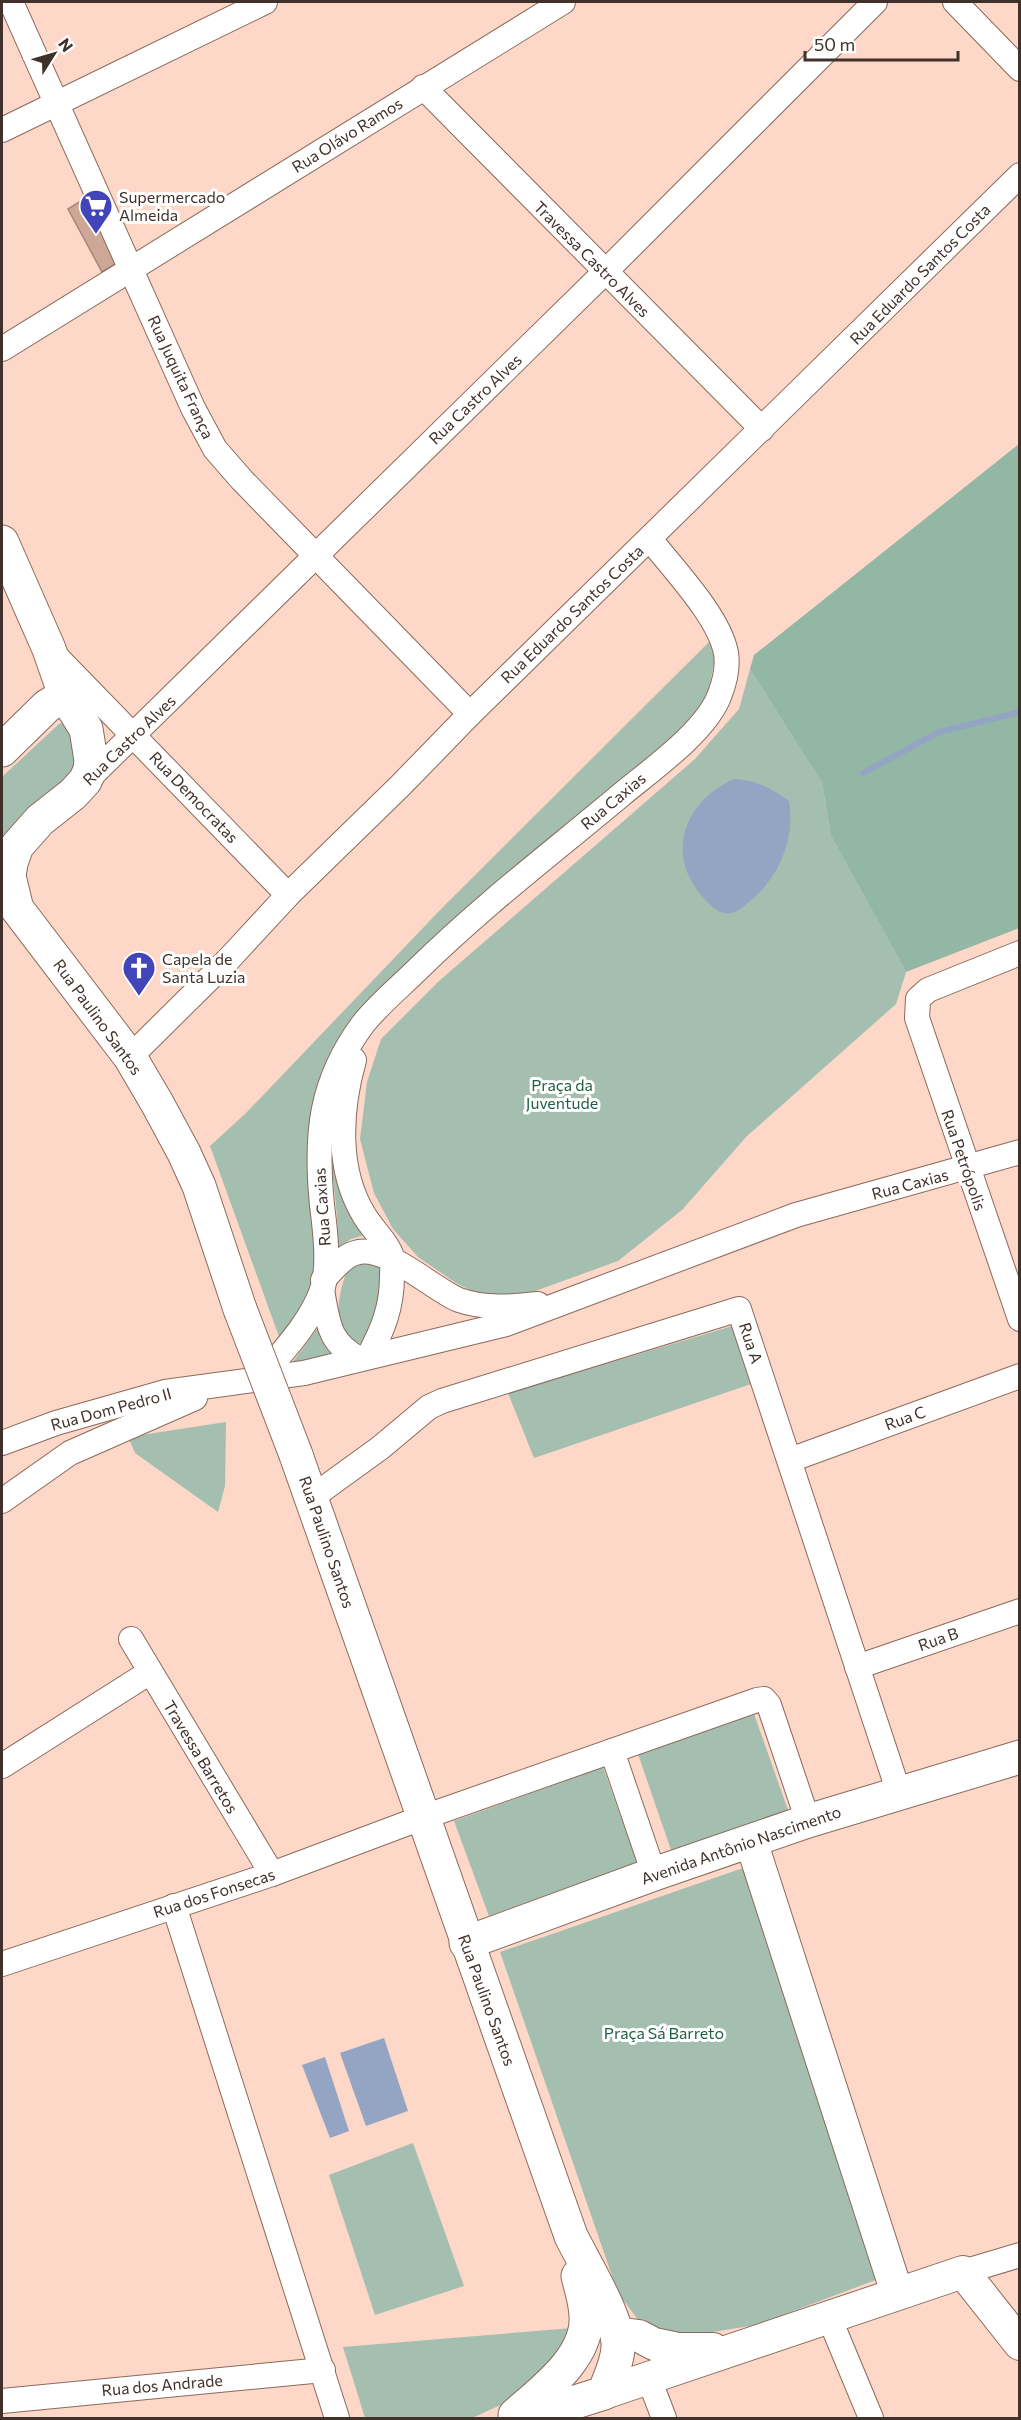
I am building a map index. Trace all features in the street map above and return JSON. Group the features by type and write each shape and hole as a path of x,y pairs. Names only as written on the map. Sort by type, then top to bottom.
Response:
{"main road":[{"path":"2,542 49,649 65,695 86,729 90,752 90,770 85,781 73,794 40,820 17,846 10,863 9,897"},
{"path":"2,750 47,706 65,695"},
{"path":"2,839 40,820"},
{"name":"Rua Paulino Santos","path":"9,897 130,1058 184,1153 199,1186 240,1309 296,1455 571,2236 609,2312 630,2335 618,2346 616,2358 598,2394"},
{"name":"Avenida Antônio Nascimento","path":"466,1943 654,1874 808,1821 1020,1757"},
{"name":"Rua Paulino Santos","path":"511,2418 555,2380 580,2345 587,2318 571,2236"},
{"path":"598,2394 579,2383 576,2376 575,2369 580,2345 595,2336 630,2335"},
{"path":"525,2418 598,2394"}],"street":[{"name":"Rua Juquita França","path":"11,2 193,408 215,448 314,557 470,714"},
{"path":"2,130 265,2"},
{"name":"Rua Olávo Ramos","path":"2,349 563,2"},
{"name":"Rua Castro Alves","path":"73,794 605,272 875,2"},
{"path":"955,2 1020,69"},
{"name":"Travessa Castro Alves","path":"423,87 762,429"},
{"name":"Rua Eduardo Santos Costa","path":"130,1058 228,960 288,895 470,714 1020,175"},
{"name":"Rua Caxias","path":"258,1381 306,1321 323,1285 325,1233 318,1149 323,1112 338,1064 364,1023 468,922 666,757 701,724 716,705 727,663 720,636 710,617 650,539"},
{"name":"Rua Democratas","path":"49,649 288,895"},
{"name":"Rua Petrópolis","path":"1020,953 928,990 918,999 917,1018 1020,1319"},
{"name":"Rua Caxias","path":"364,1023 347,1085 343,1122 344,1155 352,1187 363,1214 392,1260"},
{"name":"Rua Caxias","path":"364,1358 506,1324 796,1215 1020,1152"},
{"path":"392,1260 391,1306 383,1329 364,1358 341,1348 337,1343 326,1314 323,1285 343,1261 356,1252 369,1253 392,1260 456,1299 476,1305 519,1306 564,1302"},
{"name":"Rua A","path":"311,1498 380,1448 429,1407 442,1401 738,1309 741,1310 899,1793"},
{"name":"Rua Dom Pedro II","path":"2,1443 56,1423 155,1395 304,1373 364,1358"},
{"name":"Rua C","path":"790,1460 1020,1376"},
{"path":"2,1501 70,1453 172,1407 228,1385"},
{"name":"Rua B","path":"857,1667 1020,1611"},
{"name":"Travessa Barretos","path":"131,1639 273,1875"},
{"path":"2,1766 150,1672"},
{"path":"424,1817 757,1700 764,1700 769,1705 808,1821"},
{"path":"612,1751 654,1874"},
{"name":"Rua dos Fonsecas","path":"2,1964 273,1875 424,1817"},
{"path":"751,1841 897,2293"},
{"path":"174,1906 338,2418"},
{"path":"598,2394 744,2348 897,2293 1020,2255"},
{"path":"963,2272 1020,2344"},
{"path":"829,2317 871,2418"},
{"path":"630,2335 654,2344 678,2349 744,2348"},
{"name":"Rua dos Andrade","path":"2,2401 323,2370"},
{"path":"649,2379 664,2418"}],"green space":[{"path":"1019,444 1019,928 906,972 831,836 822,783 750,669 754,655"},
{"path":"710,641 715,657 708,695 694,715 668,741 562,829 340,1045 321,1237 311,1300 281,1342 210,1146 246,1113 443,907"},
{"name":"Praça da Juventude","path":"750,669 822,783 831,836 906,972 896,1004 747,1136 682,1210 618,1261 516,1298 480,1295 456,1283 418,1257 393,1229 374,1193 360,1139 367,1082 381,1039 439,981 695,759 739,709"},
{"path":"75,723 79,772 38,813 2,836 2,777 59,724"},
{"path":"329,1139 365,1235 351,1239 338,1248 337,1220"},
{"path":"365,1255 390,1268 368,1344 354,1342 345,1337 340,1328 338,1310 347,1272 353,1263"},
{"path":"322,1322 342,1357 287,1370"},
{"path":"736,1325 760,1381 534,1458 508,1393"},
{"path":"226,1422 225,1486 218,1512 135,1453 128,1437"},
{"path":"753,1711 789,1813 672,1853 637,1751"},
{"path":"603,1767 637,1862 489,1916 454,1821"},
{"name":"Praça Sá Barreto","path":"746,1867 881,2278 756,2325 675,2338 639,2321 618,2293 500,1952"},
{"path":"413,2143 464,2286 375,2315 329,2175"},
{"path":"573,2328 551,2368 523,2395 472,2418 365,2418 343,2347"}],"water":[{"path":"734,779 757,783 789,801 790,830 782,857 769,882 738,911 728,913 713,907 691,881 684,864 683,847 692,814 717,788"},
{"path":"384,2038 408,2111 366,2126 340,2053"},
{"path":"325,2057 349,2131 330,2138 302,2065"}],"building":[{"name":"Supermercado Almeida","path":"90,195 122,260 102,272 68,209"}],"waterway":[{"path":"863,773 939,732 1020,712"}],"place":[{"name":"Supermercado Almeida","path":"96,235"},
{"name":"Capela de Santa Luzia","path":"139,997"}]}
